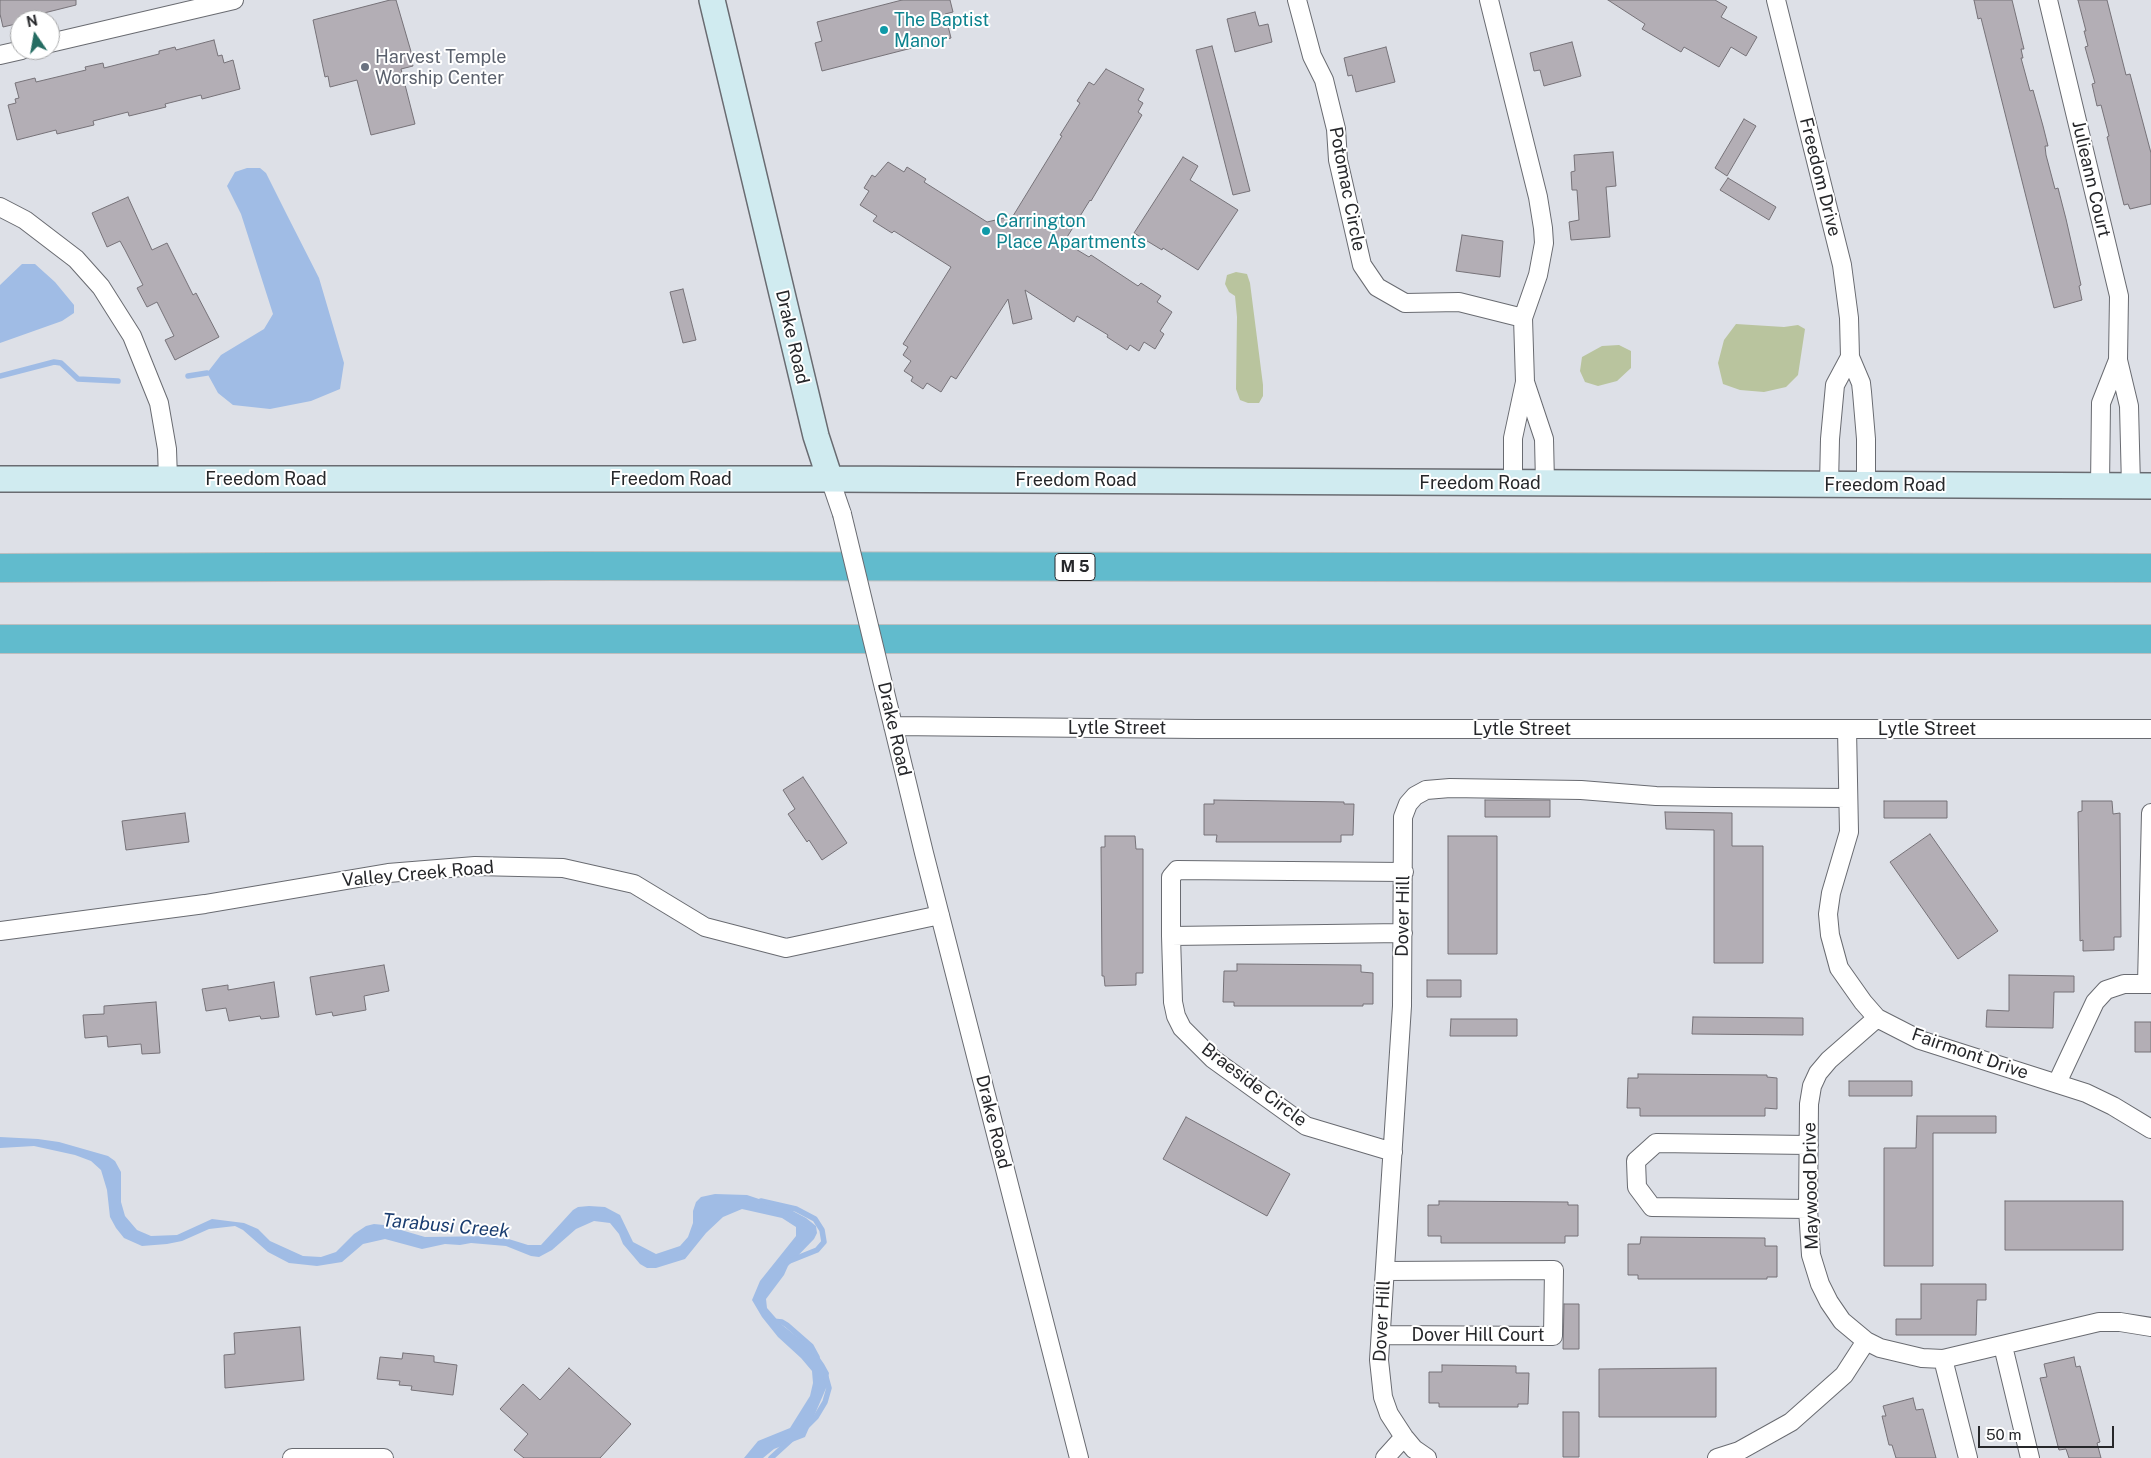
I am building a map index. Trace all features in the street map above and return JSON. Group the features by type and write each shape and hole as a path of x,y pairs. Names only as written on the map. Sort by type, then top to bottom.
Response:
{"highway":[{"name":"M 5","path":"0,568 577,566 2151,568"},
{"path":"0,639 2151,639"}],"street":[{"path":"60,42 234,0"},
{"name":"Drake Road","path":"712,0 816,436 842,514 940,915 1079,1458"},
{"name":"Potomac Circle","path":"1297,0 1312,56 1324,80 1336,129 1338,160 1362,265 1377,287 1405,303 1459,302 1523,318"},
{"path":"1489,0 1538,197 1544,243 1538,275 1523,318 1525,382 1512,438 1513,483"},
{"name":"Freedom Drive","path":"1776,0 1842,265 1849,318 1850,357 1861,382 1866,439 1866,485"},
{"name":"Julieann Court","path":"2048,0 2119,296 2118,360 2129,406 2141,486"},
{"path":"0,207 25,220 76,259 101,287 132,336 159,403 167,449 168,479"},
{"name":"Freedom Drive","path":"1829,485 1830,439 1835,385 1850,357"},
{"name":"Julieann Court","path":"2100,486 2101,403 2118,360"},
{"path":"1525,382 1544,439 1545,483"},
{"name":"Freedom Road","path":"0,479 830,479 2141,486"},
{"name":"Lytle Street","path":"893,726 1177,729 2151,729"},
{"name":"Fairmont Drive","path":"1847,729 1849,832 1831,893 1828,914 1830,934 1839,968 1863,1002 1877,1018 1920,1040 2086,1093 2151,1130"},
{"name":"Dover Hill","path":"1427,1458 1414,1449 1389,1414 1383,1397 1379,1360 1402,1006 1403,817 1415,796 1426,790 1436,788 1581,790 1656,796 1848,798"},
{"path":"2057,1083 2086,1019 2095,1002 2106,990 2124,984 2149,984 2151,813"},
{"name":"Valley Creek Road","path":"0,931 205,904 388,874 474,866 563,868 634,884 705,927 786,948 940,915"},
{"name":"Braeside Circle","path":"1393,1152 1306,1126 1213,1059 1182,1028 1176,1016 1173,1002 1171,877 1177,870 1404,872"},
{"path":"1171,936 1403,933"},
{"name":"Maywood Drive","path":"1877,1018 1829,1060 1818,1073 1812,1086 1809,1104 1808,1209 1811,1255 1820,1284 1842,1321 1866,1341 1896,1353 1922,1358 1942,1359 2003,1346 2075,1326 2099,1322 2120,1322 2151,1327"},
{"path":"1808,1209 1652,1207 1637,1187 1636,1161 1656,1143 1809,1145"},
{"name":"Dover Hill Court","path":"1381,1335 1553,1336 1554,1270 1385,1271"},
{"path":"1717,1458 1740,1455 1791,1422 1844,1375 1866,1341"},
{"path":"2003,1346 2030,1458"},
{"path":"1942,1359 1968,1458"},
{"path":"1384,1458 1404,1437"},
{"path":"292,1458 384,1458"}],"green space":[{"path":"1236,272 1247,274 1250,283 1263,385 1263,396 1259,403 1248,403 1240,400 1236,389 1237,317 1235,296 1229,292 1225,284 1227,275"},
{"path":"1736,324 1784,327 1798,325 1805,329 1798,375 1786,387 1764,392 1740,390 1723,384 1718,363 1724,340"},
{"path":"1619,345 1631,351 1631,368 1617,381 1598,386 1585,382 1580,371 1582,357 1602,346"}],"water":[{"path":"247,168 260,168 266,173 319,278 344,363 340,389 311,401 270,409 233,405 218,393 207,373 221,355 264,329 273,314 241,214 227,186 235,172"},
{"path":"22,264 35,264 55,282 74,305 74,313 62,321 0,343 0,285"},
{"path":"0,1137 59,1142 108,1156 115,1161 121,1172 121,1202 125,1216 137,1230 151,1236 177,1235 212,1219 244,1223 258,1229 270,1241 303,1256 321,1257 336,1252 354,1234 366,1226 374,1224 384,1225 425,1237 499,1236 528,1245 541,1245 573,1210 578,1207 589,1206 605,1207 620,1215 633,1242 656,1254 680,1246 688,1237 693,1223 693,1211 696,1202 701,1197 715,1194 747,1195 789,1209 816,1226 817,1233 814,1239 788,1266 784,1275 766,1299 767,1308 781,1324 815,1351 829,1373 827,1386 805,1437 774,1449 763,1458 744,1458 758,1441 790,1428 810,1396 813,1383 812,1371 778,1337 762,1317 752,1300 760,1281 796,1236 796,1227 782,1218 742,1209 723,1217 706,1233 685,1259 656,1268 647,1268 640,1264 623,1244 619,1234 610,1223 594,1221 576,1229 552,1250 539,1257 531,1256 506,1246 471,1243 460,1245 445,1244 422,1249 385,1239 363,1244 342,1262 317,1266 289,1263 268,1252 243,1230 235,1226 209,1229 182,1241 142,1246 124,1238 116,1228 110,1217 107,1190 101,1170 91,1161 75,1155 34,1146 0,1148"}],"building":[{"path":"0,0 76,0 76,5 56,10 10,10 10,25 3,27 0,14"},
{"name":"Harvest Temple Worship Center","path":"396,0 412,55 410,55 413,66 401,69 415,124 371,135 357,80 330,87 328,76 325,77 313,20"},
{"name":"The Baptist Manor","path":"902,0 950,0 953,12 945,14 951,38 822,71 815,43 822,41 817,22"},
{"path":"1608,0 1715,0 1727,7 1721,17 1757,37 1746,56 1731,47 1719,67 1684,47 1681,52 1642,29 1645,24"},
{"path":"1974,0 2012,0 2024,49 2021,49 2023,58 2021,58 2030,91 2033,90 2043,126 2048,146 2045,146 2046,155 2055,189 2058,188 2066,219 2081,285 2079,286 2082,300 2054,308 1981,18 1978,19"},
{"path":"2078,0 2107,0 2126,75 2130,74 2151,153 2151,204 2130,209 2128,204 2124,205 2101,105 2097,106 2092,84 2095,83 2085,47 2088,46 2084,31 2086,31"},
{"path":"1255,12 1259,26 1268,24 1272,42 1235,52 1227,19"},
{"path":"214,40 218,56 222,55 224,63 233,60 240,89 202,99 201,95 165,104 166,107 129,116 128,112 93,121 94,125 57,134 56,130 17,140 8,105 16,103 15,99 19,98 15,83 35,78 36,82 86,70 85,67 103,63 104,68 159,54 159,51 175,47 176,50"},
{"path":"1572,42 1581,76 1544,86 1540,70 1534,71 1530,53"},
{"path":"1212,46 1250,191 1233,195 1196,50"},
{"path":"1386,47 1395,82 1356,92 1352,75 1348,76 1344,58"},
{"name":"Carrington Place Apartments","path":"1106,69 1144,89 1138,100 1143,103 1138,112 1142,115 1091,201 1064,242 1089,257 1091,255 1138,286 1141,283 1161,296 1157,302 1172,312 1160,331 1164,334 1155,349 1144,342 1139,351 1130,345 1127,350 1107,337 1108,335 1077,316 1074,322 1025,290 1032,319 1013,324 1008,299 956,379 951,376 941,392 927,383 923,389 911,381 913,377 904,371 911,361 903,355 908,347 903,344 951,267 894,231 892,233 873,221 877,216 860,205 869,191 864,188 872,175 875,177 888,162 904,172 907,167 926,179 924,182 987,222 1013,216 1062,136 1060,135 1080,103 1077,101 1089,82 1094,85"},
{"path":"1744,119 1756,126 1727,176 1715,168"},
{"path":"1613,152 1616,186 1606,187 1610,237 1571,240 1569,222 1579,220 1577,190 1572,190 1571,172 1575,171 1574,155"},
{"path":"1183,157 1198,166 1190,180 1238,210 1198,270 1163,248 1162,250 1134,233"},
{"path":"1728,178 1776,207 1769,220 1720,190"},
{"path":"128,197 152,250 167,243 193,295 196,293 219,337 175,360 165,340 174,336 157,302 147,307 137,288 143,285 120,241 107,247 92,213"},
{"path":"1462,235 1503,241 1500,277 1456,271"},
{"path":"683,289 696,340 683,343 670,292"},
{"path":"803,777 847,843 822,860 788,814 795,809 783,790"},
{"path":"1214,800 1344,802 1344,804 1354,804 1353,835 1341,835 1341,842 1216,842 1217,835 1204,835 1204,804 1214,804"},
{"path":"1485,800 1550,800 1550,817 1485,817"},
{"path":"1884,801 1947,801 1947,818 1884,818"},
{"path":"2082,801 2112,801 2113,814 2120,813 2121,937 2114,937 2114,950 2083,951 2083,940 2080,941 2078,812 2082,811"},
{"path":"1665,812 1732,813 1732,846 1763,846 1763,963 1714,963 1714,830 1666,829"},
{"path":"185,813 189,842 126,850 122,821"},
{"path":"1930,834 1998,931 1958,959 1890,862"},
{"path":"1105,836 1135,836 1136,849 1143,849 1143,973 1136,973 1136,985 1105,986 1104,976 1102,976 1101,847 1105,847"},
{"path":"1448,836 1497,836 1497,954 1448,954"},
{"path":"1237,964 1361,965 1361,972 1373,973 1373,1004 1363,1004 1363,1006 1234,1006 1234,1002 1223,1002 1224,971 1237,971"},
{"path":"384,965 389,991 364,996 366,1010 333,1016 332,1012 316,1015 310,977"},
{"path":"2009,975 2074,976 2074,992 2054,992 2053,1028 1986,1027 1987,1010 2009,1011"},
{"path":"1427,980 1461,980 1461,997 1427,997"},
{"path":"274,982 279,1017 261,1019 260,1016 229,1021 226,1008 206,1011 202,989 228,985 228,990"},
{"path":"156,1002 160,1053 142,1054 141,1044 108,1047 107,1036 85,1038 83,1015 104,1014 104,1006"},
{"path":"1693,1017 1803,1018 1803,1035 1692,1034"},
{"path":"1451,1019 1517,1019 1517,1036 1450,1036"},
{"path":"2135,1022 2151,1022 2151,1052 2135,1052"},
{"path":"1638,1074 1767,1075 1767,1077 1777,1078 1777,1109 1765,1108 1765,1116 1640,1116 1640,1108 1627,1108 1628,1078 1638,1078"},
{"path":"1849,1081 1912,1081 1912,1096 1849,1096"},
{"path":"1917,1116 1996,1116 1996,1133 1933,1133 1933,1266 1884,1266 1884,1148 1916,1148"},
{"path":"1186,1117 1290,1174 1267,1216 1163,1159"},
{"path":"1439,1201 1568,1202 1568,1205 1578,1205 1578,1236 1565,1236 1565,1243 1441,1243 1441,1236 1428,1236 1428,1205 1439,1205"},
{"path":"2005,1201 2123,1201 2123,1250 2005,1250"},
{"path":"1641,1237 1765,1238 1765,1246 1777,1246 1777,1277 1767,1277 1767,1279 1638,1279 1638,1275 1628,1275 1628,1244 1640,1244"},
{"path":"1921,1284 1986,1284 1986,1300 1977,1300 1976,1335 1896,1335 1896,1319 1921,1319"},
{"path":"1564,1304 1579,1304 1579,1349 1563,1349"},
{"path":"300,1327 304,1380 225,1388 224,1355 235,1354 234,1333"},
{"path":"403,1353 434,1356 434,1362 457,1365 453,1395 411,1390 412,1386 399,1385 400,1381 377,1379 380,1357 402,1359"},
{"path":"2074,1357 2076,1367 2080,1366 2100,1442 2097,1443 2101,1458 2069,1458 2066,1449 2059,1450 2040,1378 2047,1377 2044,1364"},
{"path":"1442,1365 1516,1366 1516,1373 1529,1373 1528,1404 1518,1404 1518,1407 1439,1407 1439,1403 1429,1403 1429,1372 1442,1372"},
{"path":"569,1368 631,1424 600,1458 524,1458 514,1450 528,1434 500,1409 523,1384 540,1400"},
{"path":"1716,1368 1716,1417 1599,1417 1599,1369"},
{"path":"1913,1398 1916,1410 1923,1409 1936,1458 1896,1458 1892,1445 1889,1445 1882,1416 1886,1416 1883,1406"},
{"path":"1563,1412 1579,1412 1579,1457 1563,1457"}],"waterway":[{"path":"0,376 54,362 61,363 78,379 118,381"},
{"path":"188,376 207,373"},
{"name":"Tarabusi Creek","path":"761,1201 796,1209 815,1219 822,1230 824,1242 817,1250 787,1262"},
{"name":"Tarabusi Creek","path":"772,1321 782,1322 787,1325 811,1346 817,1357"},
{"name":"Tarabusi Creek","path":"806,1427 816,1417 825,1402 829,1388 826,1377"},
{"name":"Tarabusi Creek","path":"771,1458 793,1438"}],"place":[{"name":"The Baptist Manor","path":"884,30"},
{"name":"Harvest Temple Worship Center","path":"365,67"},
{"name":"Carrington Place Apartments","path":"986,231"}]}
